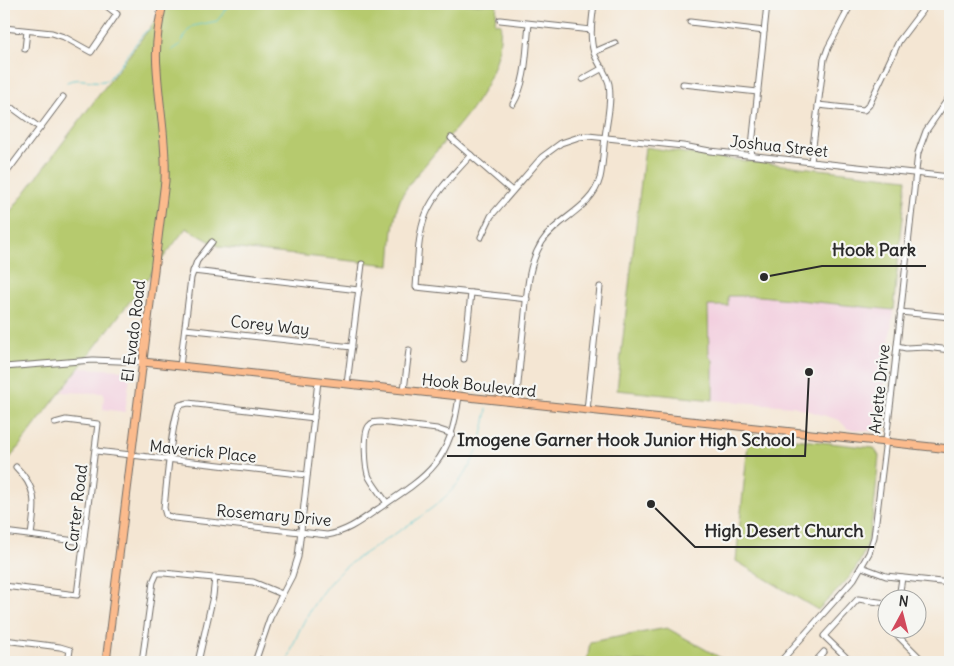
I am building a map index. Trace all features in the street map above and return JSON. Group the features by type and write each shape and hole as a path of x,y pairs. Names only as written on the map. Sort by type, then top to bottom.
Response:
{"main road":[{"name":"El Evado Road","path":"106,662 165,181 165,142 156,67 158,32 163,4"},
{"name":"Hook Boulevard","path":"143,362 950,449"}],"street":[{"path":"4,28 58,35 91,52 117,14 104,4"},
{"path":"516,402 531,267 542,243 552,229 583,206 596,189 601,173 610,96 603,68 594,52 591,30 594,4"},
{"path":"751,155 767,4"},
{"path":"835,4 847,10"},
{"path":"811,162 824,59 851,4"},
{"path":"818,105 864,110 870,105 899,41 927,4"},
{"path":"500,20 591,30"},
{"path":"690,22 764,31"},
{"path":"513,104 519,94 522,82 529,24"},
{"path":"25,49 27,31"},
{"path":"594,52 615,43"},
{"path":"584,79 603,68"},
{"path":"683,84 758,92"},
{"name":"Arlette Drive","path":"780,662 854,579 869,553 874,537 886,442 914,173 918,153 926,131 950,96"},
{"path":"4,176 63,97"},
{"path":"4,106 14,109 40,128"},
{"name":"Joshua Street","path":"481,237 491,216 542,156 561,143 579,137 605,138 950,177"},
{"path":"450,138 512,191"},
{"path":"470,155 434,199 427,212 422,229 416,287 526,299"},
{"path":"180,366 193,271 197,261 212,242"},
{"path":"347,384 362,264"},
{"path":"193,271 359,290"},
{"path":"587,410 600,287"},
{"path":"464,359 471,293"},
{"path":"900,312 950,317"},
{"name":"Corey Way","path":"185,329 352,347"},
{"path":"896,346 950,350"},
{"path":"404,390 409,350"},
{"name":"Hook Boulevard","path":"4,367 93,360 143,362"},
{"path":"255,662 270,618 292,576 298,558 318,381"},
{"name":"Rosemary Drive","path":"170,460 164,508 166,515 174,518 327,535 337,534 347,530 415,484 431,470 440,458 452,434 459,396"},
{"path":"170,460 176,412 180,405 188,404 314,418"},
{"name":"Carter Road","path":"4,586 77,595 98,424 66,420 55,423"},
{"path":"387,503 368,476 365,455 369,424 374,422 437,428 452,434"},
{"name":"Maverick Place","path":"96,451 307,475"},
{"path":"16,467 26,476 33,490 34,509 31,535"},
{"path":"4,532 84,542"},
{"path":"862,566 886,576 950,583"},
{"path":"142,662 153,582 156,573 253,582 282,594"},
{"path":"198,662 213,596 215,578"},
{"path":"900,588 902,578"},
{"path":"851,662 824,636 858,599 876,602"},
{"path":"900,638 924,662"},
{"path":"4,640 70,650 68,662"},
{"path":"815,662 824,652"}],"shaded area":[{"path":"728,296 760,296 893,310 879,432 848,429 839,420 793,406 713,400 713,360 709,356 708,306 727,306"},
{"path":"80,368 124,370 130,376 125,412 103,409 104,393 62,392"}],"green space":[{"path":"168,4 497,4 495,23 501,24 499,46 491,74 477,101 413,179 403,195 397,208 394,224 390,265 220,247 186,228 4,466 4,220"},
{"path":"645,147 711,157 907,179 893,310 760,296 728,296 728,306 708,306 709,356 713,360 713,400 617,390"},
{"path":"749,434 874,448 879,456 874,511 864,551 859,563 850,576 818,610 736,561"},
{"path":"667,628 728,662 587,662 590,642"}],"waterway":[{"path":"171,51 180,45 189,29 193,26 217,21 230,4"},
{"path":"67,82 72,80 104,81 109,79 144,33 151,28"},
{"path":"288,662 291,650 308,613 332,580 354,560 436,505 464,475 474,457 482,435 487,409"}],"place":[{"name":"Hook Park","path":"764,277"},
{"name":"Imogene Garner Hook Junior High School","path":"809,372"},
{"name":"High Desert Church","path":"651,504"}]}
